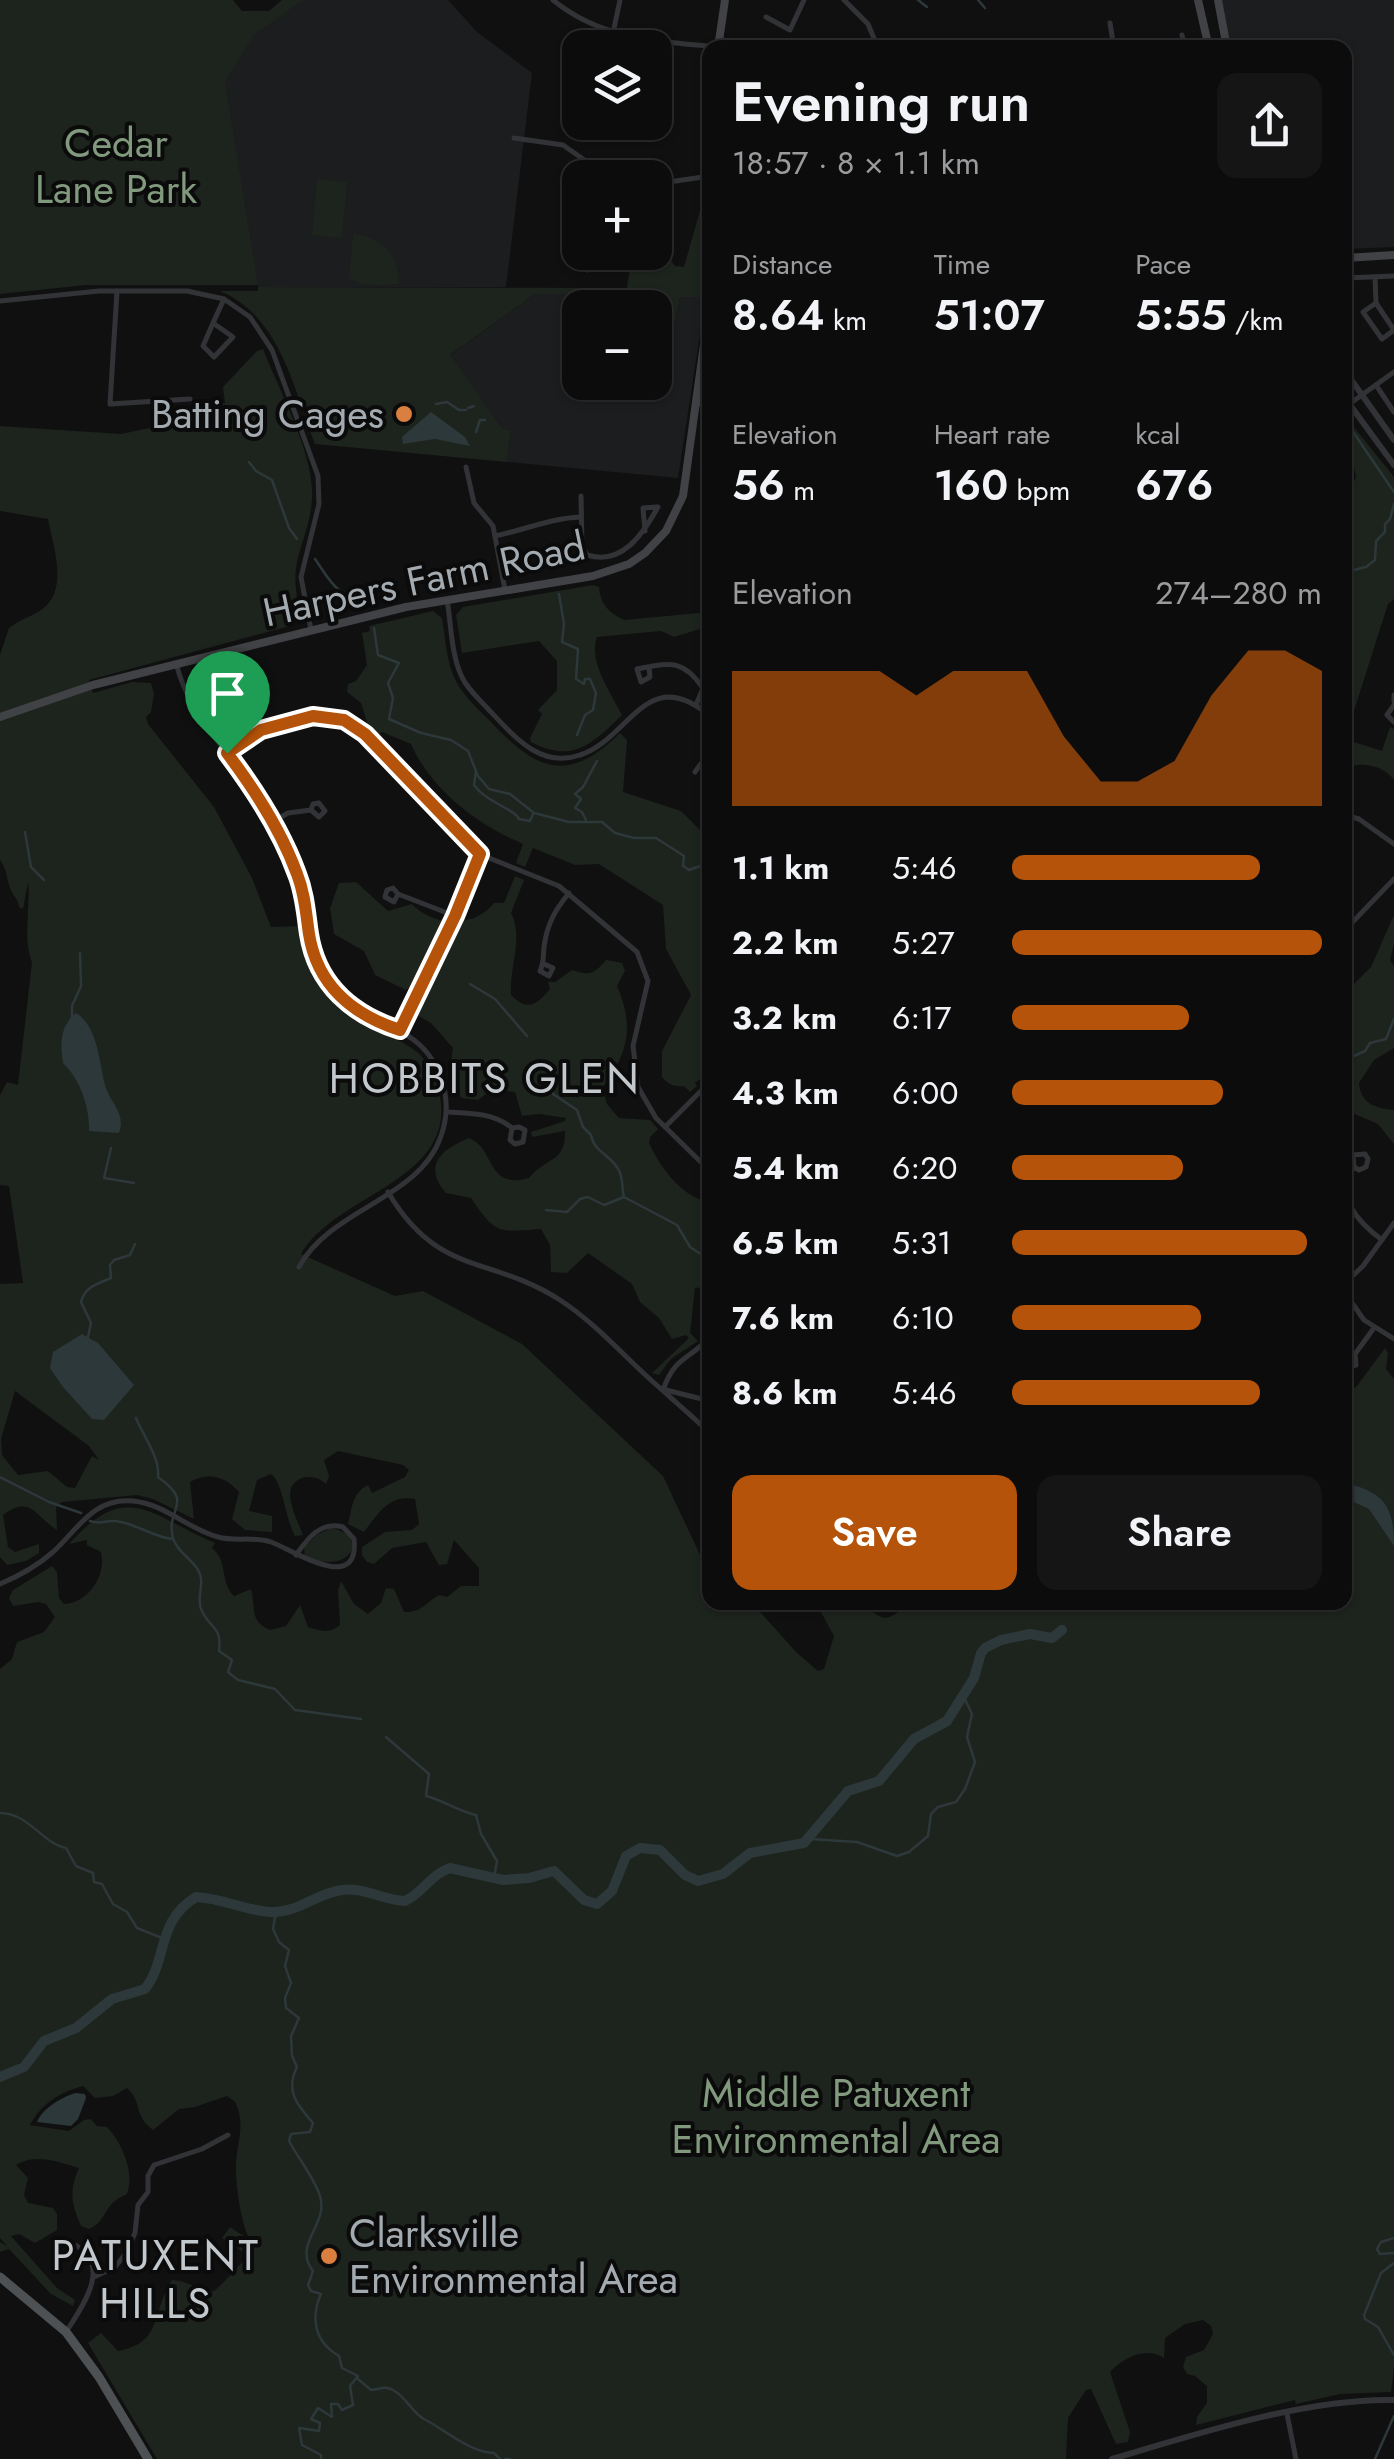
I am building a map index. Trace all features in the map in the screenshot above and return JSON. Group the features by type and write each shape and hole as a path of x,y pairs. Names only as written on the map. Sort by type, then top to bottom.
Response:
{"main road":[{"path":"719,40 725,0"},
{"path":"1198,0 1207,40"},
{"path":"1218,0 1226,40"},
{"path":"1352,258 1394,255"},
{"name":"Harpers Farm Road","path":"0,717 93,685 310,630 447,599 605,574 628,564 656,543 673,520 683,496 702,351"},
{"name":"Harpers Farm Road","path":"697,406 702,394"},
{"path":"0,2278 66,2332 99,2377 148,2459"}],"street":[{"path":"554,0 586,24 604,30"},
{"path":"614,30 620,0"},
{"path":"766,18 790,30 804,0"},
{"path":"847,1 868,24 875,40"},
{"path":"1110,23 1113,40"},
{"path":"1182,36 1183,40"},
{"path":"672,41 702,45"},
{"path":"514,138 563,146 583,160"},
{"path":"672,182 702,177"},
{"path":"1352,278 1394,276"},
{"path":"1375,277 1376,303 1394,330 1382,339 1363,312 1376,303"},
{"path":"116,290 110,404 190,399"},
{"path":"0,301 116,290 198,292 224,299 250,318 272,350 318,476 320,504 301,578 310,630"},
{"path":"213,323 233,337 214,357 203,346 213,323 224,299"},
{"path":"1352,400 1394,372"},
{"path":"1352,382 1394,440"},
{"path":"1376,385 1394,412"},
{"path":"1352,411 1394,465"},
{"path":"466,467 474,503 492,521 505,590"},
{"path":"580,496 582,546 591,557 627,548 644,531 658,508 644,508 644,531"},
{"path":"495,536 530,529 552,518 581,517"},
{"path":"447,599 458,667 466,684 518,740 542,755 565,758 590,751 632,713 655,700 673,698 702,710"},
{"path":"176,663 186,698 272,822 301,884 313,952 326,978 358,1012 417,1042 435,1065 444,1085 447,1112 432,1156 415,1174 322,1236 298,1267"},
{"path":"649,666 674,664 692,674 702,687"},
{"path":"696,705 702,690"},
{"path":"1394,700 1387,715 1394,722"},
{"path":"227,753 261,730 313,716 344,720 365,734 480,854 569,893 631,945 644,964 647,990 635,1036 633,1066 643,1098 702,1163"},
{"path":"695,772 702,762"},
{"path":"272,822 288,813 310,810"},
{"path":"1352,817 1394,844"},
{"path":"400,1030 480,854"},
{"path":"1352,923 1394,878"},
{"path":"544,964 550,920 569,893"},
{"path":"398,894 455,916"},
{"path":"665,1126 702,1090"},
{"path":"447,1112 488,1116 512,1128"},
{"path":"1352,1172 1354,1167"},
{"path":"388,1192 414,1230 426,1240 452,1256 541,1289 565,1303 613,1340 702,1426"},
{"path":"1352,1211 1359,1222 1382,1240"},
{"path":"1352,1276 1394,1224"},
{"path":"1352,1301 1374,1328 1394,1339"},
{"path":"1352,1366 1356,1365 1355,1354 1374,1328"},
{"path":"663,1390 674,1365 702,1345"},
{"path":"663,1390 702,1399"},
{"path":"683,1408 689,1396"},
{"path":"0,1584 43,1560 85,1516 107,1504 137,1501 217,1537 263,1540 318,1566 338,1566 352,1556 354,1538 342,1527 327,1526 310,1537 296,1555"},
{"path":"94,2277 116,2267 126,2252 154,2165 228,2136"},
{"path":"66,2332 94,2277 88,2255 75,2244"},
{"path":"1116,2458 1286,2414 1351,2402 1394,2400"},
{"path":"1286,2414 1296,2459"}],"shaded area":[{"path":"287,0 448,0 477,32 532,73 506,287 258,287 212,51"},
{"path":"1221,0 1394,0 1394,247 1352,249 1352,40 1229,40"},
{"path":"535,294 562,294 562,400 672,400 672,319 676,320 680,297 702,299 678,478 507,462 511,430 502,428 449,356"},
{"path":"431,412 465,437 470,446 435,439 403,444 402,437"},
{"path":"76,1013 94,1037 106,1088 120,1115 119,1133 89,1131 83,1094 63,1063 62,1035"},
{"path":"82,1334 98,1343 134,1385 104,1420 92,1419 50,1368 53,1352"},
{"path":"1352,1485 1369,1491 1384,1503 1392,1521 1394,1546 1369,1509 1352,1501"},
{"path":"76,2093 85,2094 86,2098 71,2126 37,2122 53,2104"}],"green space":[{"name":"Cedar Lane Park","path":"0,0 233,0 242,11 269,11 282,0 303,0 254,35 225,82 258,285 86,285 0,294"},
{"path":"317,179 347,182 342,238 312,235"},
{"path":"702,204 702,299 680,297 676,321 672,320 672,290 562,290 562,294 535,294 450,355 502,428 511,430 507,462 315,444 271,336 241,303 220,291 258,291 258,287 627,288 630,270 672,270 672,262 684,267"},
{"path":"353,234 373,239 387,249 396,264 399,284 366,285 349,278"},
{"name":"Middle Patuxent Environmental Area","path":"263,349 300,437 312,490 296,574 300,620 89,680 93,693 132,682 151,683 154,694 151,712 146,717 148,724 214,807 252,878 271,927 302,926 312,965 333,998 354,1016 410,1047 430,1068 437,1083 441,1103 439,1130 427,1152 409,1170 317,1234 301,1254 395,1296 423,1291 522,1344 663,1476 702,1559 702,1610 758,1610 818,1671 824,1669 834,1636 820,1610 869,1610 885,1618 899,1610 1352,1610 1352,1389 1385,1348 1388,1353 1386,1369 1394,1379 1391,2392 1340,2394 1296,2404 1295,2400 1196,2425 1207,2403 1207,2386 1187,2374 1183,2367 1186,2357 1204,2350 1213,2334 1211,2326 1203,2320 1185,2324 1165,2338 1164,2358 1150,2353 1135,2355 1110,2372 1130,2432 1128,2442 1116,2444 1091,2389 1086,2390 1068,2418 1066,2459 157,2459 88,2343 101,2333 118,2351 133,2347 150,2334 172,2280 214,2291 252,2254 253,2243 245,2253 222,2238 230,2227 251,2241 238,2193 240,2125 235,2102 227,2096 179,2109 153,2130 142,2119 127,2088 113,2096 95,2098 83,2086 52,2100 30,2125 69,2131 91,2119 97,2126 107,2127 126,2158 127,2194 89,2229 81,2226 73,2204 79,2168 39,2159 16,2165 28,2178 24,2195 28,2203 53,2208 57,2230 35,2243 19,2234 11,2236 57,2288 75,2300 73,2306 51,2294 9,2249 0,2252 0,2242 7,2246 0,2238 0,1669 12,1659 17,1642 44,1632 55,1617 46,1604 13,1606 9,1598 13,1590 52,1566 64,1604 81,1599 98,1578 101,1552 87,1545 87,1540 69,1544 108,1512 124,1508 156,1514 215,1543 212,1548 220,1559 229,1590 234,1596 251,1589 256,1618 270,1630 286,1626 300,1605 308,1627 325,1631 336,1628 340,1625 341,1581 354,1604 368,1614 381,1603 386,1588 394,1589 404,1612 410,1612 439,1595 447,1597 461,1586 479,1586 479,1568 454,1540 447,1564 439,1565 426,1542 392,1548 374,1564 367,1562 362,1547 385,1532 412,1530 419,1524 415,1499 391,1502 364,1532 348,1524 356,1497 368,1485 372,1493 405,1477 409,1470 403,1465 338,1451 324,1460 329,1476 326,1484 316,1478 304,1478 291,1488 292,1505 303,1535 295,1536 271,1474 257,1480 249,1511 272,1516 272,1532 245,1530 232,1519 239,1492 228,1482 210,1477 190,1482 194,1519 137,1495 62,1502 56,1507 57,1530 27,1507 13,1509 3,1515 8,1547 15,1552 39,1544 39,1553 7,1565 0,1557 0,1284 23,1283 9,1186 0,1185 0,1095 7,1082 18,1085 32,962 28,943 28,882 23,909 11,891 0,860 0,655 9,628 45,607 56,588 57,577 48,519 0,511 0,426 121,434 202,417 207,404 225,403 223,387","holes":["15,1391 89,1446 99,1460 92,1456 75,1488 67,1487 48,1471 18,1475 2,1455 1,1439"]},
{"path":"1352,425 1394,477 1394,599 1388,604 1352,717 1352,487 1356,477"},
{"path":"593,585 599,587 606,607 624,620 702,613 702,628 674,637 661,631 597,637 598,666 622,715 581,748 559,751 531,742 530,738 542,714 538,710 557,690 557,661 539,641 462,653 456,615 463,607"},
{"path":"433,611 442,618 450,665 459,686 522,751 552,765 567,765 601,750 620,733 627,740 623,792 681,811 702,832 702,1077 690,1092 662,1077 662,1051 691,995 666,949 663,905 599,864 575,865 533,848 525,867 516,863 523,844 489,827 443,791 411,744 382,732 376,737 364,726 367,722 361,703 347,692 348,684 356,681 367,665 362,633 370,631 369,626"},
{"path":"1390,727 1394,729 1394,780 1372,766 1352,766 1352,741 1382,751"},
{"path":"515,876 524,880 511,913 516,943 511,995 522,1003 527,1005 540,999 550,989 548,982 555,982 572,970 595,971 606,960 622,963 625,971 617,986 626,1014 626,1040 618,1063 602,1088 607,1104 619,1118 650,1120 658,1129 649,1143 665,1169 679,1186 702,1200 702,1288 695,1288 690,1333 698,1341 671,1359 659,1375 652,1373 689,1338 686,1335 672,1339 659,1318 640,1302 632,1284 588,1253 567,1273 551,1272 550,1245 541,1229 499,1228 486,1219 471,1198 446,1193 439,1183 438,1159 469,1138 478,1143 498,1174 515,1180 529,1178 559,1154 565,1131 532,1137 531,1132 566,1118 522,1116 515,1092 491,1090 478,1100 461,1098 450,1066 453,1048 431,1023 417,1015 423,989 419,982 406,990 375,975 364,951 334,934 330,908 339,883 356,882 388,911 412,904 442,920 476,917 494,903 504,903"},
{"path":"1394,915 1390,960 1394,966 1394,1048 1374,1060 1359,1083 1370,1104 1394,1110 1394,1144 1378,1124 1352,1113 1352,986 1371,967"},
{"path":"331,1528 349,1537 351,1551 346,1557 323,1562 305,1558 304,1548 316,1535"}],"waterway":[{"path":"918,0 927,7"},
{"path":"978,0 985,8"},
{"path":"436,404 447,402 466,410"},
{"path":"468,408 474,406"},
{"path":"476,432 480,420 485,420"},
{"path":"1352,430 1394,492"},
{"path":"249,462 272,480 289,528 297,539"},
{"path":"1352,570 1375,560 1376,541 1385,532 1394,504"},
{"path":"315,559 341,591 367,595 372,602"},
{"path":"559,594 564,624 562,642 578,649 576,679 584,684 585,679 590,679 596,693 593,710 585,715 577,735"},
{"path":"374,628 378,655 399,663 388,683 393,698 389,719 451,740 468,751 478,776 489,789 510,794 534,813 569,822 602,822 615,833 656,838 684,856 683,866 689,870 702,867"},
{"path":"586,820 575,808 581,799 575,794 597,761"},
{"path":"476,771 474,785 486,796 519,819 530,821 533,814"},
{"path":"25,832 31,867 44,880"},
{"path":"72,1019 72,1006 81,986 80,953"},
{"path":"470,984 495,999 527,1036"},
{"path":"1352,1057 1365,1051 1370,1043 1386,1039 1394,1019"},
{"path":"548,1068 553,1094 577,1110 596,1146 617,1167 624,1197 677,1225 690,1247 702,1255"},
{"path":"111,1148 104,1178 134,1183"},
{"path":"546,1210 567,1212 580,1199 588,1197 604,1205 624,1197"},
{"path":"88,1337 91,1323 81,1302 83,1297 93,1286 111,1278 110,1265 130,1255 135,1244"},
{"path":"136,1418 154,1455 158,1477 175,1494 173,1538 200,1575 201,1609 217,1632 219,1651 232,1660 228,1672 238,1680 275,1689 295,1710 361,1719"},
{"path":"0,1477 81,1513"},
{"path":"90,1521 123,1522 173,1539"},
{"path":"0,2077 24,2067 44,2041 76,2028 112,1999 145,1989 174,1917 196,1897 274,1912 342,1890 405,1901 450,1868 503,1880 554,1871 584,1900 597,1904 612,1891 626,1856 640,1848 660,1850 685,1875 698,1881 723,1874 750,1853 804,1843 848,1791 879,1781 914,1739 947,1721 974,1678 985,1648 1030,1634 1052,1638 1062,1630"},
{"path":"810,1839 857,1842 897,1856 909,1852 928,1836 931,1814 938,1807 956,1802 975,1762 967,1737 972,1714 963,1695"},
{"path":"386,1737 429,1774 426,1796 476,1815 481,1834 497,1861 494,1878"},
{"path":"0,1813 19,1818 66,1848 76,1866 93,1873 94,1882 102,1884 113,1904 127,1912 137,1928 162,1938"},
{"path":"276,1912 273,1929 279,1942 289,1950 285,1966 291,1983 286,2008 299,2018 291,2036 297,2067 293,2091 313,2123 310,2132 291,2134 289,2141 314,2182 321,2206 306,2252 313,2271 308,2285 311,2291 321,2294 316,2312 320,2337 339,2356 342,2368 358,2376 350,2386 353,2405 342,2410 338,2404 331,2404 332,2417 318,2408 311,2419 320,2423 319,2431 299,2428 302,2445 321,2455 321,2459"},
{"path":"1394,2238 1381,2242 1377,2249 1380,2254 1394,2253"},
{"path":"1394,2263 1381,2273 1364,2315 1378,2327 1394,2355"},
{"path":"358,2379 371,2390 393,2390 424,2419 500,2459"},
{"path":"1375,2459 1394,2416"},
{"path":"505,2459 510,2459"}],"place":[{"name":"Batting Cages","path":"404,414"},
{"name":"Clarksville Environmental Area","path":"329,2256"}],"district":[{"name":"HOBBITS GLEN","path":"485,1078"},
{"name":"PATUXENT HILLS","path":"156,2279"}],"route":[{"path":"313,716 350,722 480,854 400,1030 358,1012 330,986 313,952 304,896 291,857 253,788 227,753 261,730 313,716"}]}
